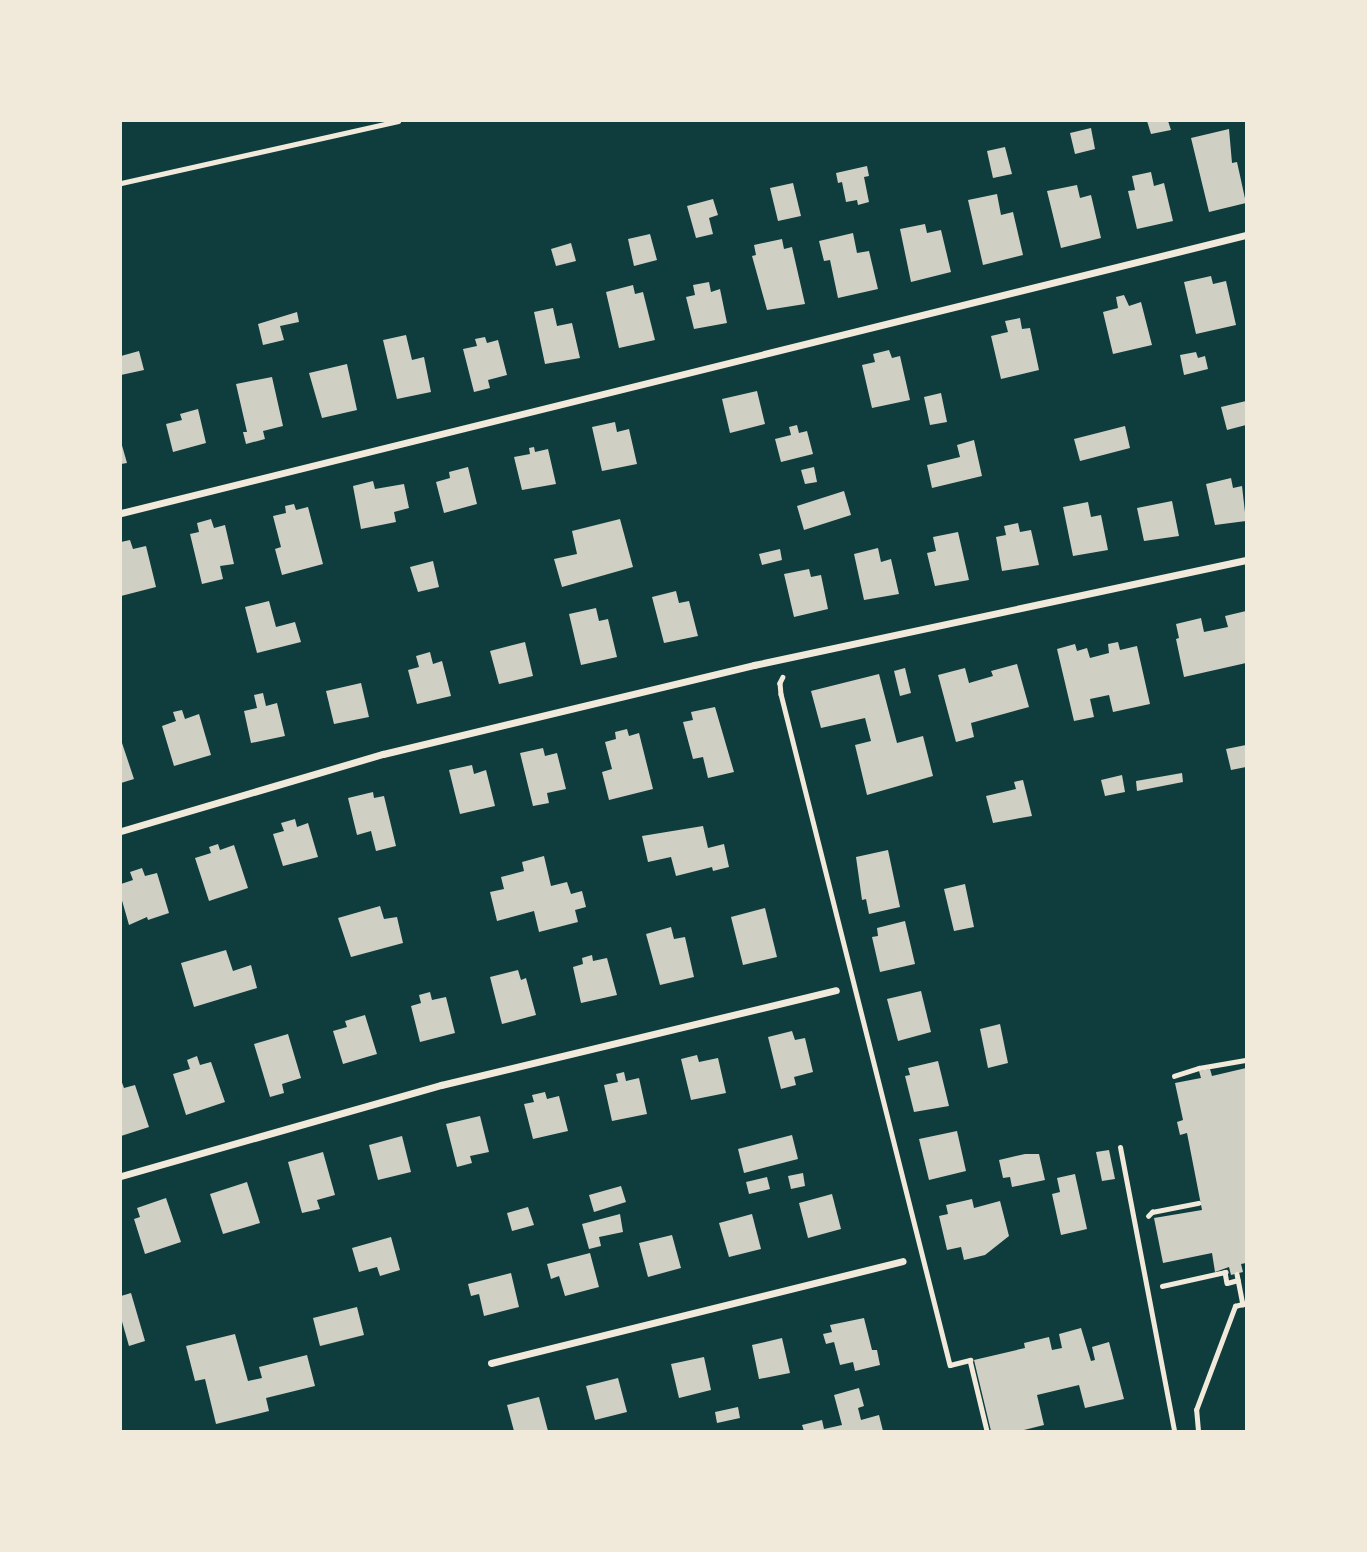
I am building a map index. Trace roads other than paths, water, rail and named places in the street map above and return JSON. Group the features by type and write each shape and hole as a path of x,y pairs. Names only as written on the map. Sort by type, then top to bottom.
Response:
{"street":[{"path":"121,513 1246,235"},
{"path":"121,831 383,754 754,664 1246,560"},
{"path":"121,1176 441,1084 836,990"},
{"path":"491,1363 903,1261"}],"lane":[{"path":"121,183 398,121"},
{"path":"1120,1147 1174,1431"}]}
